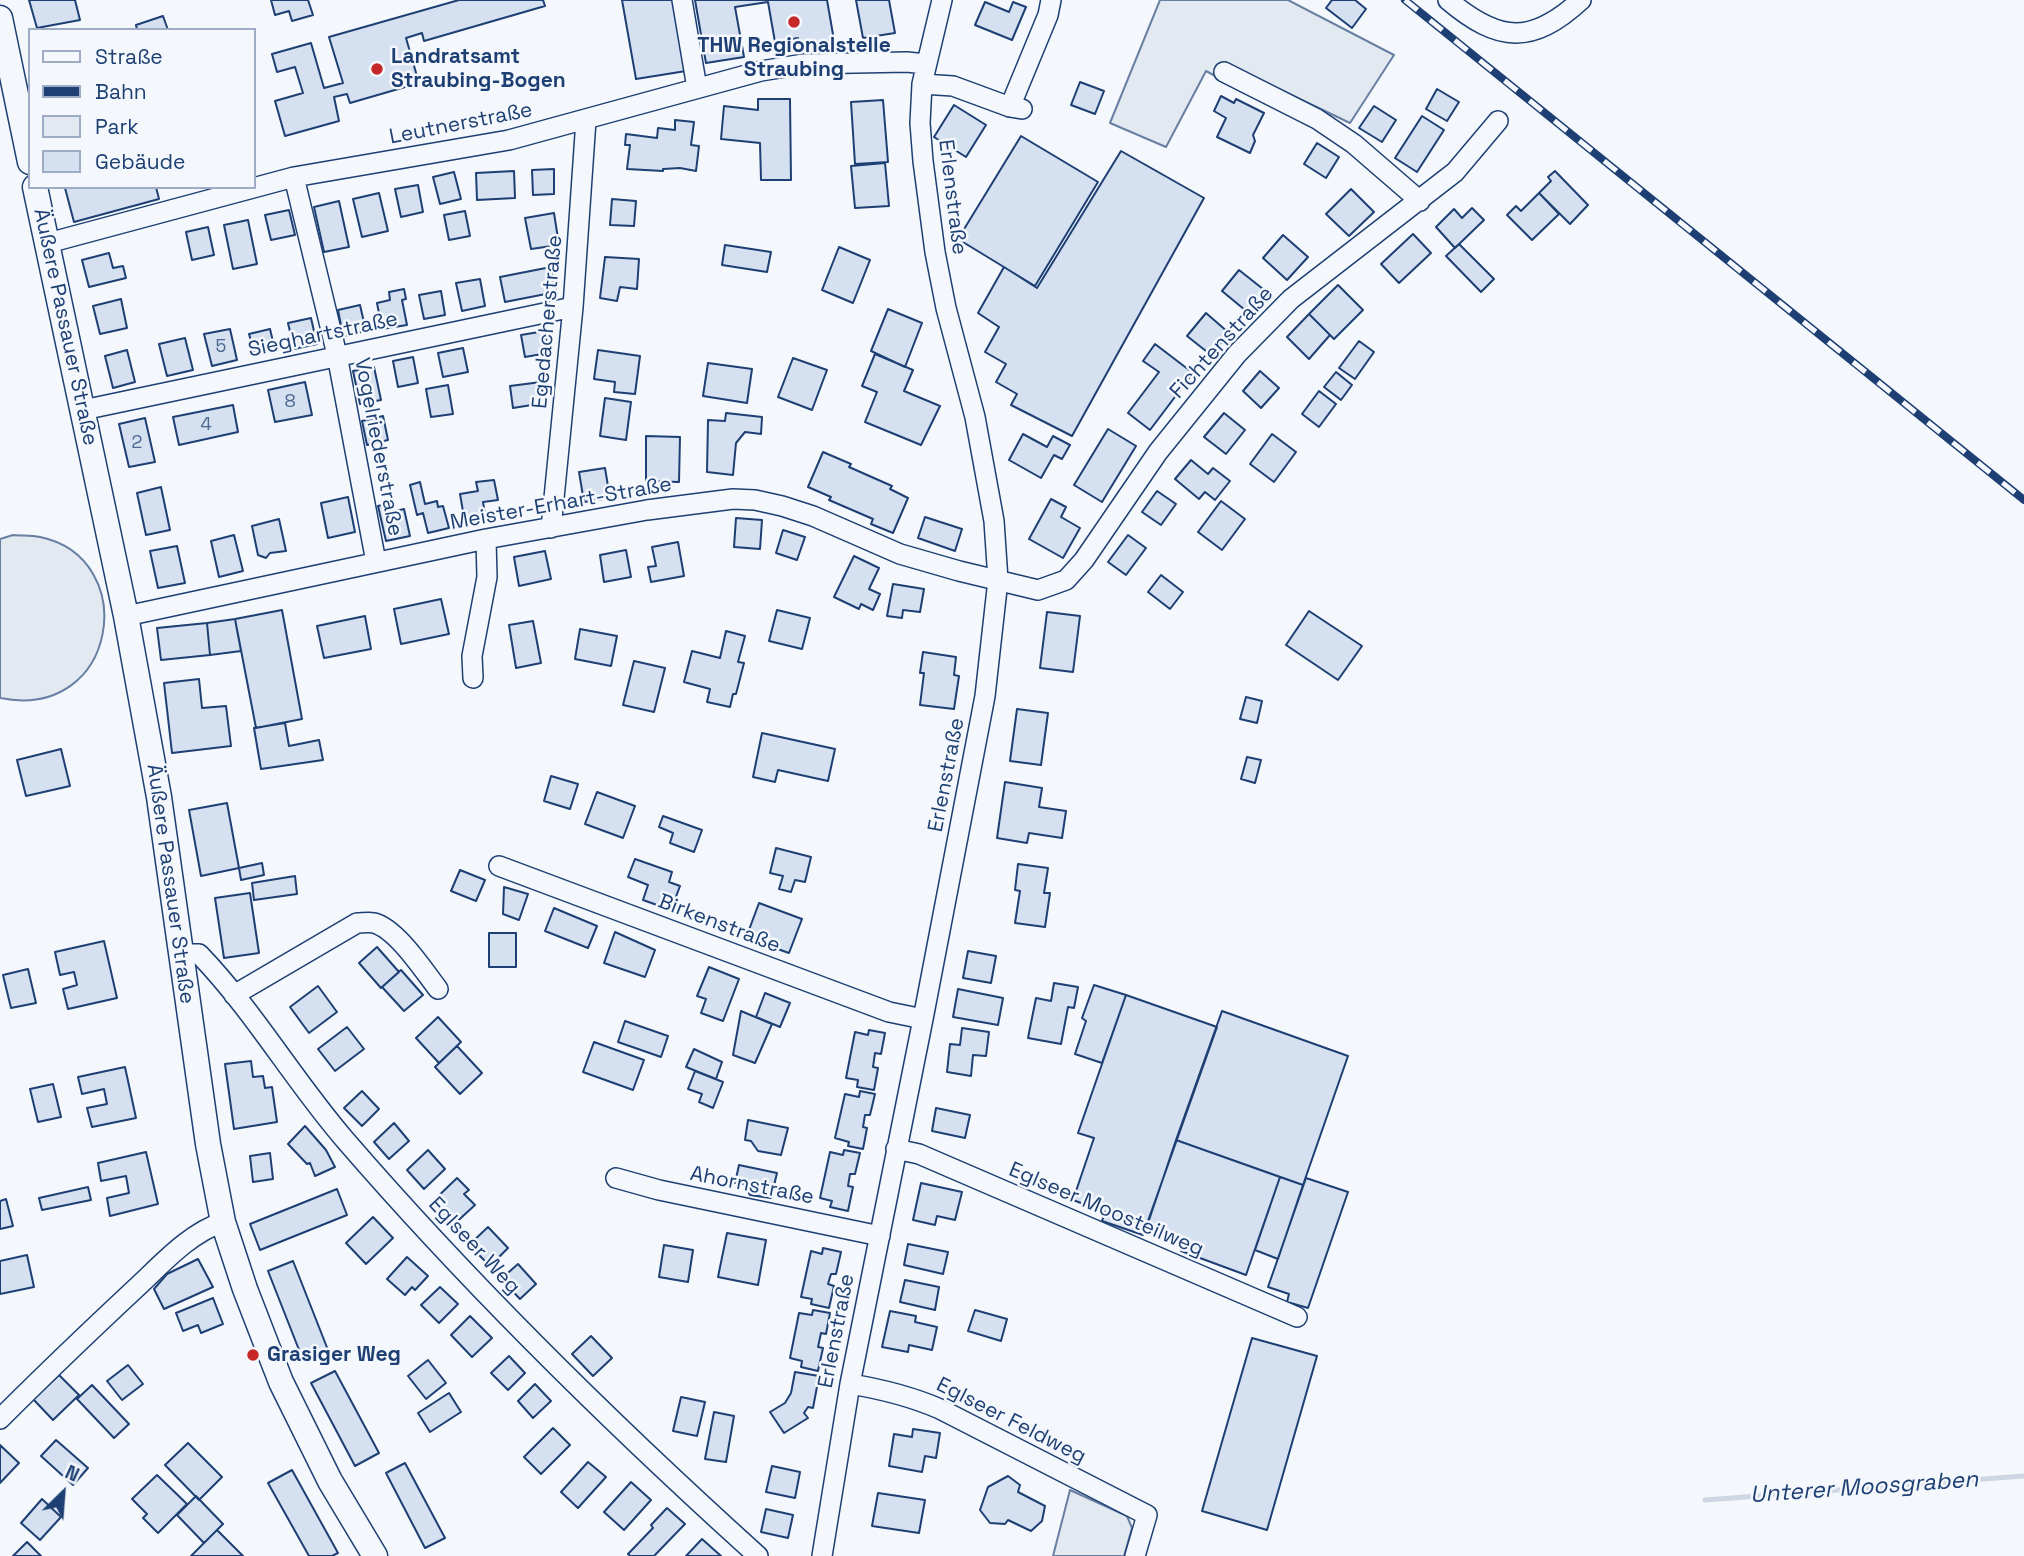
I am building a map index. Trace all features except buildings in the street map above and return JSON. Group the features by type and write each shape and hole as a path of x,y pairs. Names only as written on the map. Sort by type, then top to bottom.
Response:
{"main road":[{"path":"0,18 28,152"},
{"name":"Äußere Passauer Straße","path":"35,189 126,617 159,797 208,1144 223,1222 244,1289 281,1382 330,1481 375,1556"}],"street":[{"path":"682,0 697,88"},
{"name":"Erlenstraße","path":"822,1556 849,1384 985,696 998,580 994,521 975,417 946,308 929,208 920,123 925,64 942,0"},
{"path":"922,84 953,86 1017,108 1051,0"},
{"path":"1448,0 1486,26 1513,34 1536,31 1560,19 1581,0"},
{"name":"Leutnerstraße","path":"256,187 294,177 509,140 761,71 804,64 925,64"},
{"path":"1224,72 1317,119 1354,144 1420,201"},
{"name":"Egedacherstraße","path":"551,528 573,307 586,120"},
{"name":"Fichtenstraße","path":"998,580 1038,590 1066,580 1108,528 1158,452 1237,354 1291,299 1455,172 1498,121"},
{"name":"Vogelriederstraße","path":"294,177 337,355 376,562"},
{"name":"Leutnerstraße","path":"48,243 249,189"},
{"name":"Sieghartstraße","path":"83,410 573,307"},
{"name":"Meister-Erhart-Straße","path":"126,617 486,539 712,500 755,500 813,516 900,554 959,572 998,580"},
{"path":"473,678 472,656 487,577 486,539"},
{"name":"Birkenstraße","path":"499,866 889,1012 923,1019"},
{"path":"234,995 357,923 374,923 389,933 409,951 438,989"},
{"name":"Eglseer Weg","path":"181,954 199,954 220,975 325,1115 444,1249 665,1471 758,1556"},
{"name":"Eglseer Moosteilweg","path":"896,1149 919,1154 1297,1317"},
{"name":"Ahornstraße","path":"616,1178 659,1191 880,1236"},
{"path":"0,1419 169,1257 208,1227 223,1222"},
{"name":"Eglseer Feldweg","path":"849,1384 893,1392 940,1409 1147,1515 1135,1556"}],"green space":[{"path":"1160,0 1288,0 1394,55 1350,123 1225,63 1217,77 1206,71 1166,147 1110,123"},
{"path":"13,535 40,537 72,551 93,574 103,603 102,634 91,663 70,686 40,699 0,698 0,539"},
{"path":"1070,1490 1127,1516 1132,1528 1124,1556 1053,1556"}],"waterway":[{"name":"Unterer Moosgraben","path":"1705,1500 2024,1476"}],"railway":[{"path":"1405,0 2024,500"}],"place":[{"name":"THW Regionalstelle Straubing","path":"794,22"},
{"name":"Landratsamt Straubing-Bogen","path":"377,69"},
{"name":"Grasiger Weg","path":"253,1355"}]}
